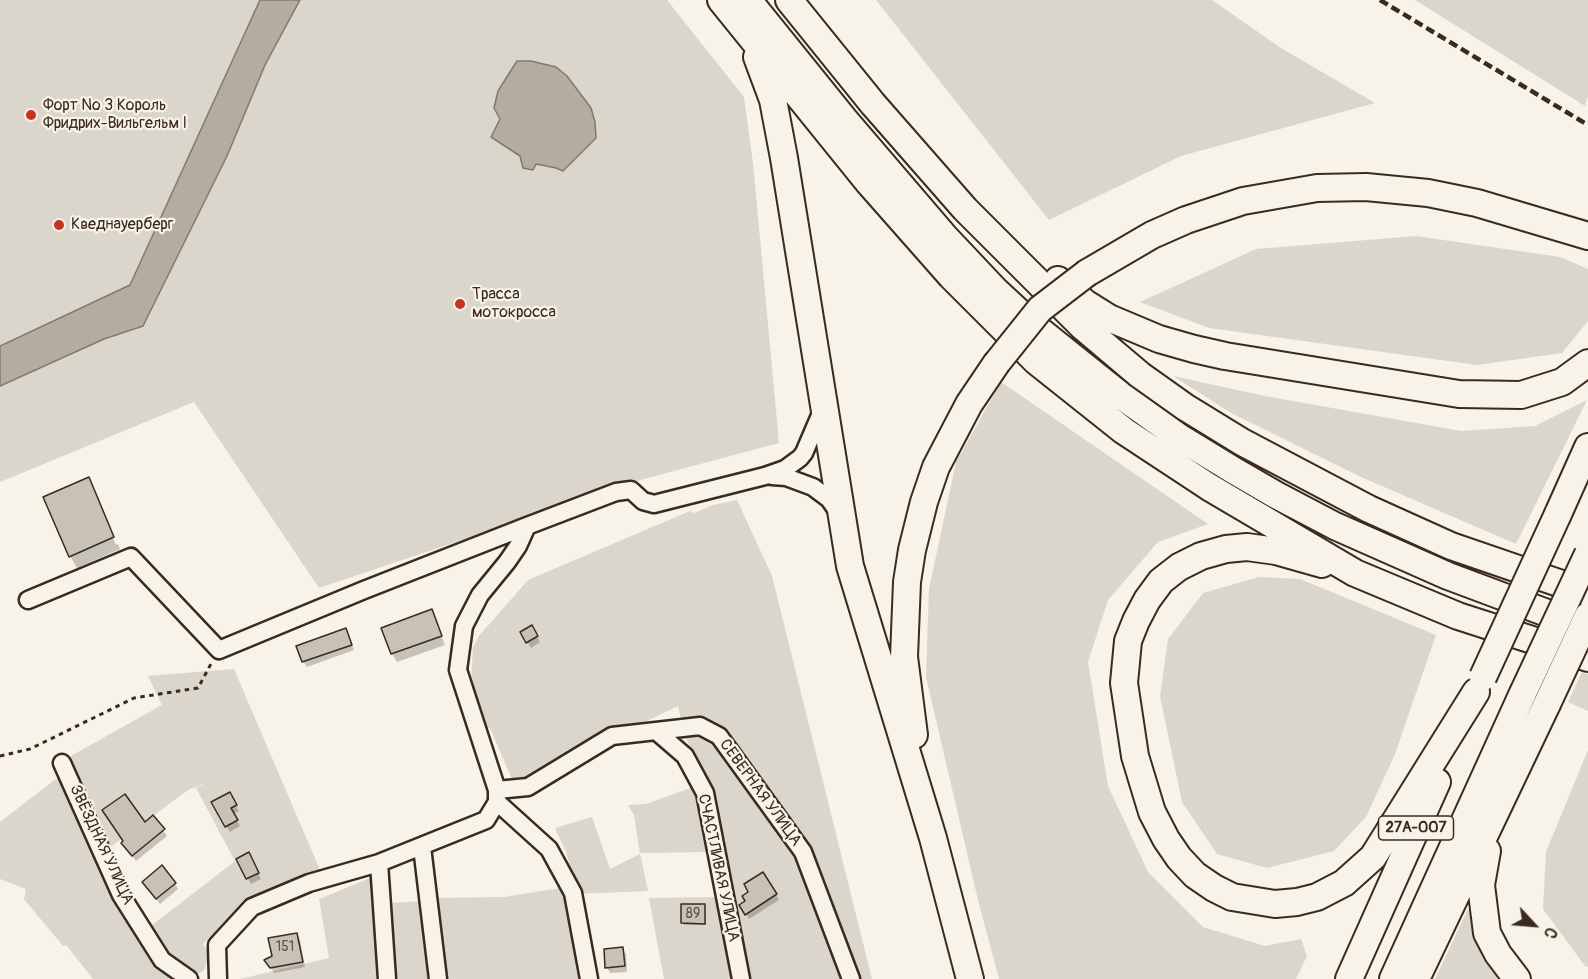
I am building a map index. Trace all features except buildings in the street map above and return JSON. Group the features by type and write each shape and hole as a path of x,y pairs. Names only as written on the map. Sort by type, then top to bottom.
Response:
{"highway":[{"path":"721,0 869,183 936,259 1036,361 1116,424 1167,460 1355,573"},
{"path":"748,0 844,119 945,237 995,290 1034,326 1120,395 1217,460 1335,526 1448,576 1547,613 1588,625"},
{"path":"789,0 873,104 965,209 1083,326 1140,375 1195,413 1251,447 1369,509 1451,546 1588,593"},
{"path":"745,30 774,100 850,566 927,819 970,979"},
{"path":"927,819 906,687 904,625 912,550 924,502 936,467 959,423 996,364 1040,309 1087,273 1152,235 1243,201 1317,188 1366,187 1428,193 1477,203 1588,236"},
{"path":"965,209 1008,237 1085,303 1133,330 1194,350 1447,392 1491,396 1535,392 1562,382 1588,363"},
{"name":"27А-007","path":"1349,979 1588,447"},
{"path":"1480,685 1373,857 1344,883 1317,897 1275,904 1232,897 1195,875 1179,858 1156,821 1135,756 1124,683 1128,640 1147,600 1161,581 1179,567 1201,556 1226,549 1247,547 1276,551 1355,573 1458,616 1588,658"},
{"name":"27А-007","path":"1393,979 1588,554"},
{"path":"1416,979 1588,616"},
{"path":"1492,822 1481,885 1483,911 1487,933 1498,954 1516,979"}],"street":[{"path":"28,600 131,557 219,650 364,590 616,492 631,490 642,501 654,504 765,476 784,469 800,458 816,428 823,405"},
{"path":"765,476 786,477 813,487 829,499 842,517"},
{"path":"528,526 507,562 480,595 464,626 458,670 497,796 549,849 573,893 589,979"},
{"name":"СЕВЕРНАЯ УЛИЦА","path":"656,731 700,726 719,736 803,852 850,979"},
{"path":"218,979 217,945 252,907 309,883 379,863 486,820 497,796 528,787 612,736 656,731"},
{"name":"СЧАСТЛИВАЯ УЛИЦА","path":"656,731 685,756 705,793 741,979"},
{"name":"ЗВЁЗДНАЯ УЛИЦА","path":"62,763 121,895 162,960 189,979"},
{"path":"422,847 438,979"},
{"path":"379,863 387,979"}],"path":[{"path":"0,756 30,749 134,699 198,688 219,650"}],"shaded area":[{"name":"Трасса мотокросса","path":"0,0 667,0 744,97 753,163 779,443 644,479 319,588 194,402 0,482"},
{"path":"260,0 300,0 265,65 227,156 143,326 104,339 0,386 0,346 130,285"},
{"path":"876,0 1212,0 1281,48 1375,103 1181,156 1049,220"},
{"path":"1415,0 1588,0 1588,95 1585,106"},
{"path":"517,61 531,61 556,67 567,76 591,108 596,138 563,171 536,164 533,170 523,168 520,156 491,137 500,119 494,108 498,91"},
{"path":"1416,236 1560,257 1588,269 1588,321 1562,353 1477,365 1209,328 1140,302 1256,249"},
{"path":"1173,376 1265,396 1461,431 1535,426 1587,400 1516,544 1361,477 1231,413"},
{"path":"1001,382 1208,524 1158,542 1108,600 1088,662 1108,786 1148,872 1203,927 1265,946 1301,939 1307,956 1296,979 999,979 978,900 926,677 929,589 956,462"},
{"path":"737,500 772,576 872,979 664,979 649,898 718,897 710,852 640,853 648,891 578,894 566,852 555,828 592,817 610,869 640,854 634,815 628,805 646,804 696,786 701,769 685,736 678,706 619,731 571,758 513,782 490,728 487,728 471,682 473,647 479,636 528,580 690,511 694,513 713,505"},
{"path":"1259,577 1300,579 1436,635 1395,754 1366,817 1334,851 1267,868 1217,854 1182,802 1160,696 1168,639 1203,593"},
{"path":"234,669 320,870 322,881 239,909 203,944 210,954 204,970 195,976 171,964 151,926 235,861 196,788 208,782 188,790 108,849 69,757 162,705 148,676"},
{"path":"1582,672 1588,674 1588,711 1568,702"},
{"path":"1588,750 1588,967 1543,909 1546,852"},
{"path":"61,775 152,953 169,979 93,979 24,899 26,889 0,879 0,822"},
{"path":"370,878 376,884 385,979 240,979 329,958 319,899"},
{"path":"567,887 585,979 443,979 435,898 504,897"},
{"path":"423,901 433,979 395,979 387,903"},
{"path":"1468,909 1486,959 1502,979 1435,979"}],"railway":[{"path":"1380,0 1588,125"}],"place":[{"name":"Форт № 3 Король Фридрих-Вильгельм I","path":"31,115"},
{"name":"Кведнауерберг","path":"59,225"},
{"name":"Трасса мотокросса","path":"460,304"}]}
